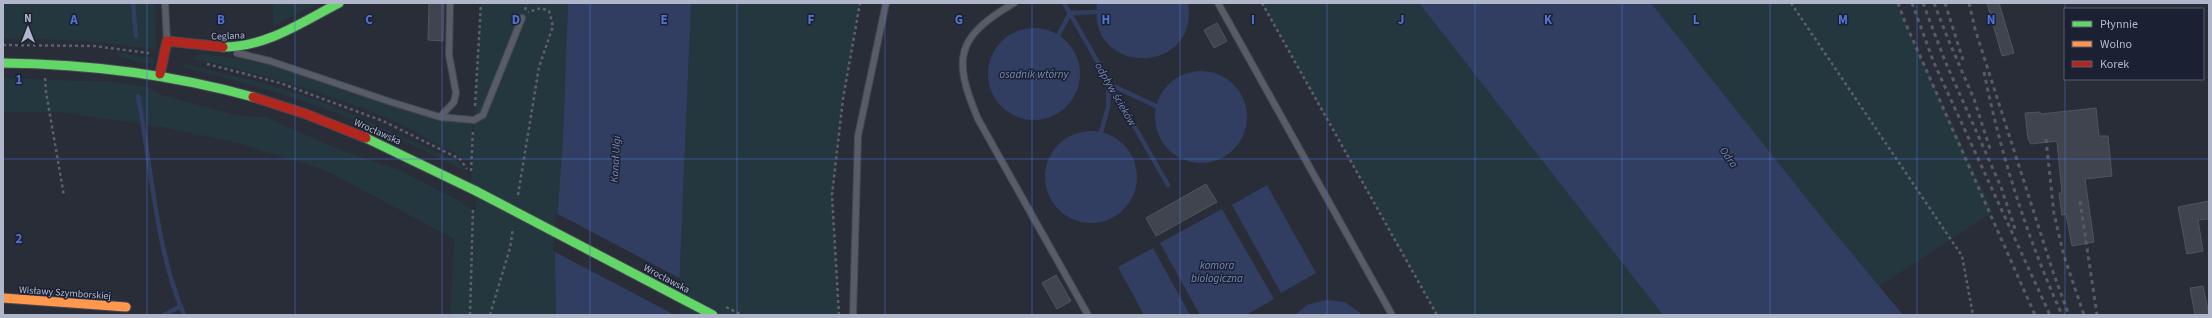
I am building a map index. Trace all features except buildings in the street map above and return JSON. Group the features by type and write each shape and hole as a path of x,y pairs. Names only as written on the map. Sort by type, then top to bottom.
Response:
{"main road":[{"name":"Ceglana","path":"167,40 218,47 244,46 264,41 339,3"},
{"path":"160,74 167,40"},
{"name":"Wrocławska","path":"3,63 76,64 160,74 220,87 288,107 403,154 713,315"},
{"name":"Wisławy Szymborskiej","path":"3,298 126,307"}],"lane":[{"path":"165,3 167,40"},
{"path":"440,117 454,102 456,93 449,55 450,3"},
{"path":"852,315 858,136 886,3"},
{"path":"1014,3 986,22 966,45 962,59 966,90 978,119 1088,315"},
{"path":"1218,3 1392,315"},
{"path":"218,47 270,61 440,117 474,120 483,115 522,18"}],"path":[{"path":"471,174 481,3"},
{"path":"839,315 832,195 844,99 860,3"},
{"path":"1262,3 1437,315"},
{"path":"1791,3 1962,256 1973,315"},
{"path":"518,197 539,67 553,26 550,11 541,8 531,10 522,18"},
{"path":"3,45 94,46 136,50 164,56"},
{"path":"45,63 46,92 64,196"},
{"path":"470,315 472,204"},
{"path":"490,315 510,248 513,226"}],"shaded area":[{"path":"3,3 155,3 156,49 90,41 3,38"},
{"path":"273,3 319,3 273,26"},
{"path":"481,3 568,3 563,138 555,251 556,315 450,315 454,239 325,170 235,142 157,126 58,112 3,112 3,78 112,82 147,87 164,96 239,116 266,117 333,147 399,170 456,199 476,213 476,191 471,189"},
{"path":"691,3 860,3 843,99 832,195 839,315 678,315"},
{"path":"1262,3 1419,3 1663,315 1437,315"},
{"path":"1651,3 1896,3 1993,212 1879,286 1815,209"},
{"path":"117,52 154,59 154,63 143,63 116,56"},
{"path":"201,54 243,59 287,69 427,117 472,124 472,161 394,121 344,101 268,77 190,58"},
{"path":"185,64 271,85 328,104 457,161 468,173 423,150 369,126 291,97 238,81 184,68"}],"water":[{"name":"Kanał Ulgi","path":"568,3 691,3 678,315 556,315 555,251 563,138"},
{"path":"1097,3 1188,3 1187,27 1177,44 1162,54 1143,58 1125,55 1109,45 1099,27"},
{"name":"Odra","path":"1419,3 1651,3 1815,209 1903,315 1663,315"},
{"name":"osadnik wtórny","path":"1034,28 1052,31 1067,41 1077,56 1080,74 1077,92 1067,107 1052,117 1034,120 1016,117 1001,107 991,92 988,74 991,56 1001,41 1016,31"},
{"path":"1201,71 1219,74 1234,84 1244,99 1247,117 1244,135 1234,150 1219,160 1201,163 1183,160 1168,150 1158,135 1155,117 1158,99 1168,84 1183,74"},
{"path":"1091,131 1109,134 1124,144 1134,159 1137,177 1134,195 1124,210 1109,220 1091,223 1073,220 1058,210 1048,195 1045,177 1048,159 1058,144 1073,134"},
{"name":"komora biologiczna","path":"1267,185 1316,273 1281,293 1232,205"},
{"name":"komora biologiczna","path":"1222,209 1274,299 1246,315 1200,315 1160,243"},
{"name":"komora biologiczna","path":"1153,248 1190,315 1144,315 1118,267"},
{"path":"1326,300 1345,302 1363,315 1295,315 1307,305"}],"pier":[{"path":"556,213 681,279 680,315 675,315 553,251"}],"waterway":[{"path":"133,3 136,36"},
{"name":"odpływ ścieków","path":"1064,3 1168,185"},
{"name":"odpływ ścieków","path":"1059,34 1070,13 1096,12"},
{"path":"1101,132 1108,107 1109,83"},
{"path":"1111,85 1156,106"},
{"path":"138,96 160,235 174,289 184,315"},
{"path":"164,315 181,306"}],"railway":[{"path":"1898,3 1905,22 2035,315"},
{"path":"1912,3 1934,63 2050,315"},
{"path":"1923,3 1945,61 2001,187 2015,229"},
{"path":"1934,3 1974,99 1991,152"},
{"path":"1945,3 1963,60"},
{"path":"1969,3 1975,29 2054,275 2069,315"},
{"path":"1984,72 1998,134 2016,196 2037,256 2062,315"},
{"path":"2046,139 2054,214 2064,256 2084,315"},
{"path":"2080,201 2097,315"}],"traffic: fast":[{"path":"223,47 239,46 269,38 284,32 339,3"},
{"path":"3,63 98,68 160,76 253,97"},
{"path":"366,138 476,191"},
{"path":"476,191 713,315"}],"traffic: slow":[{"path":"3,298 126,307"}],"traffic: jam":[{"path":"160,74 167,41 223,47"},
{"path":"253,97 306,114 366,138"}]}
